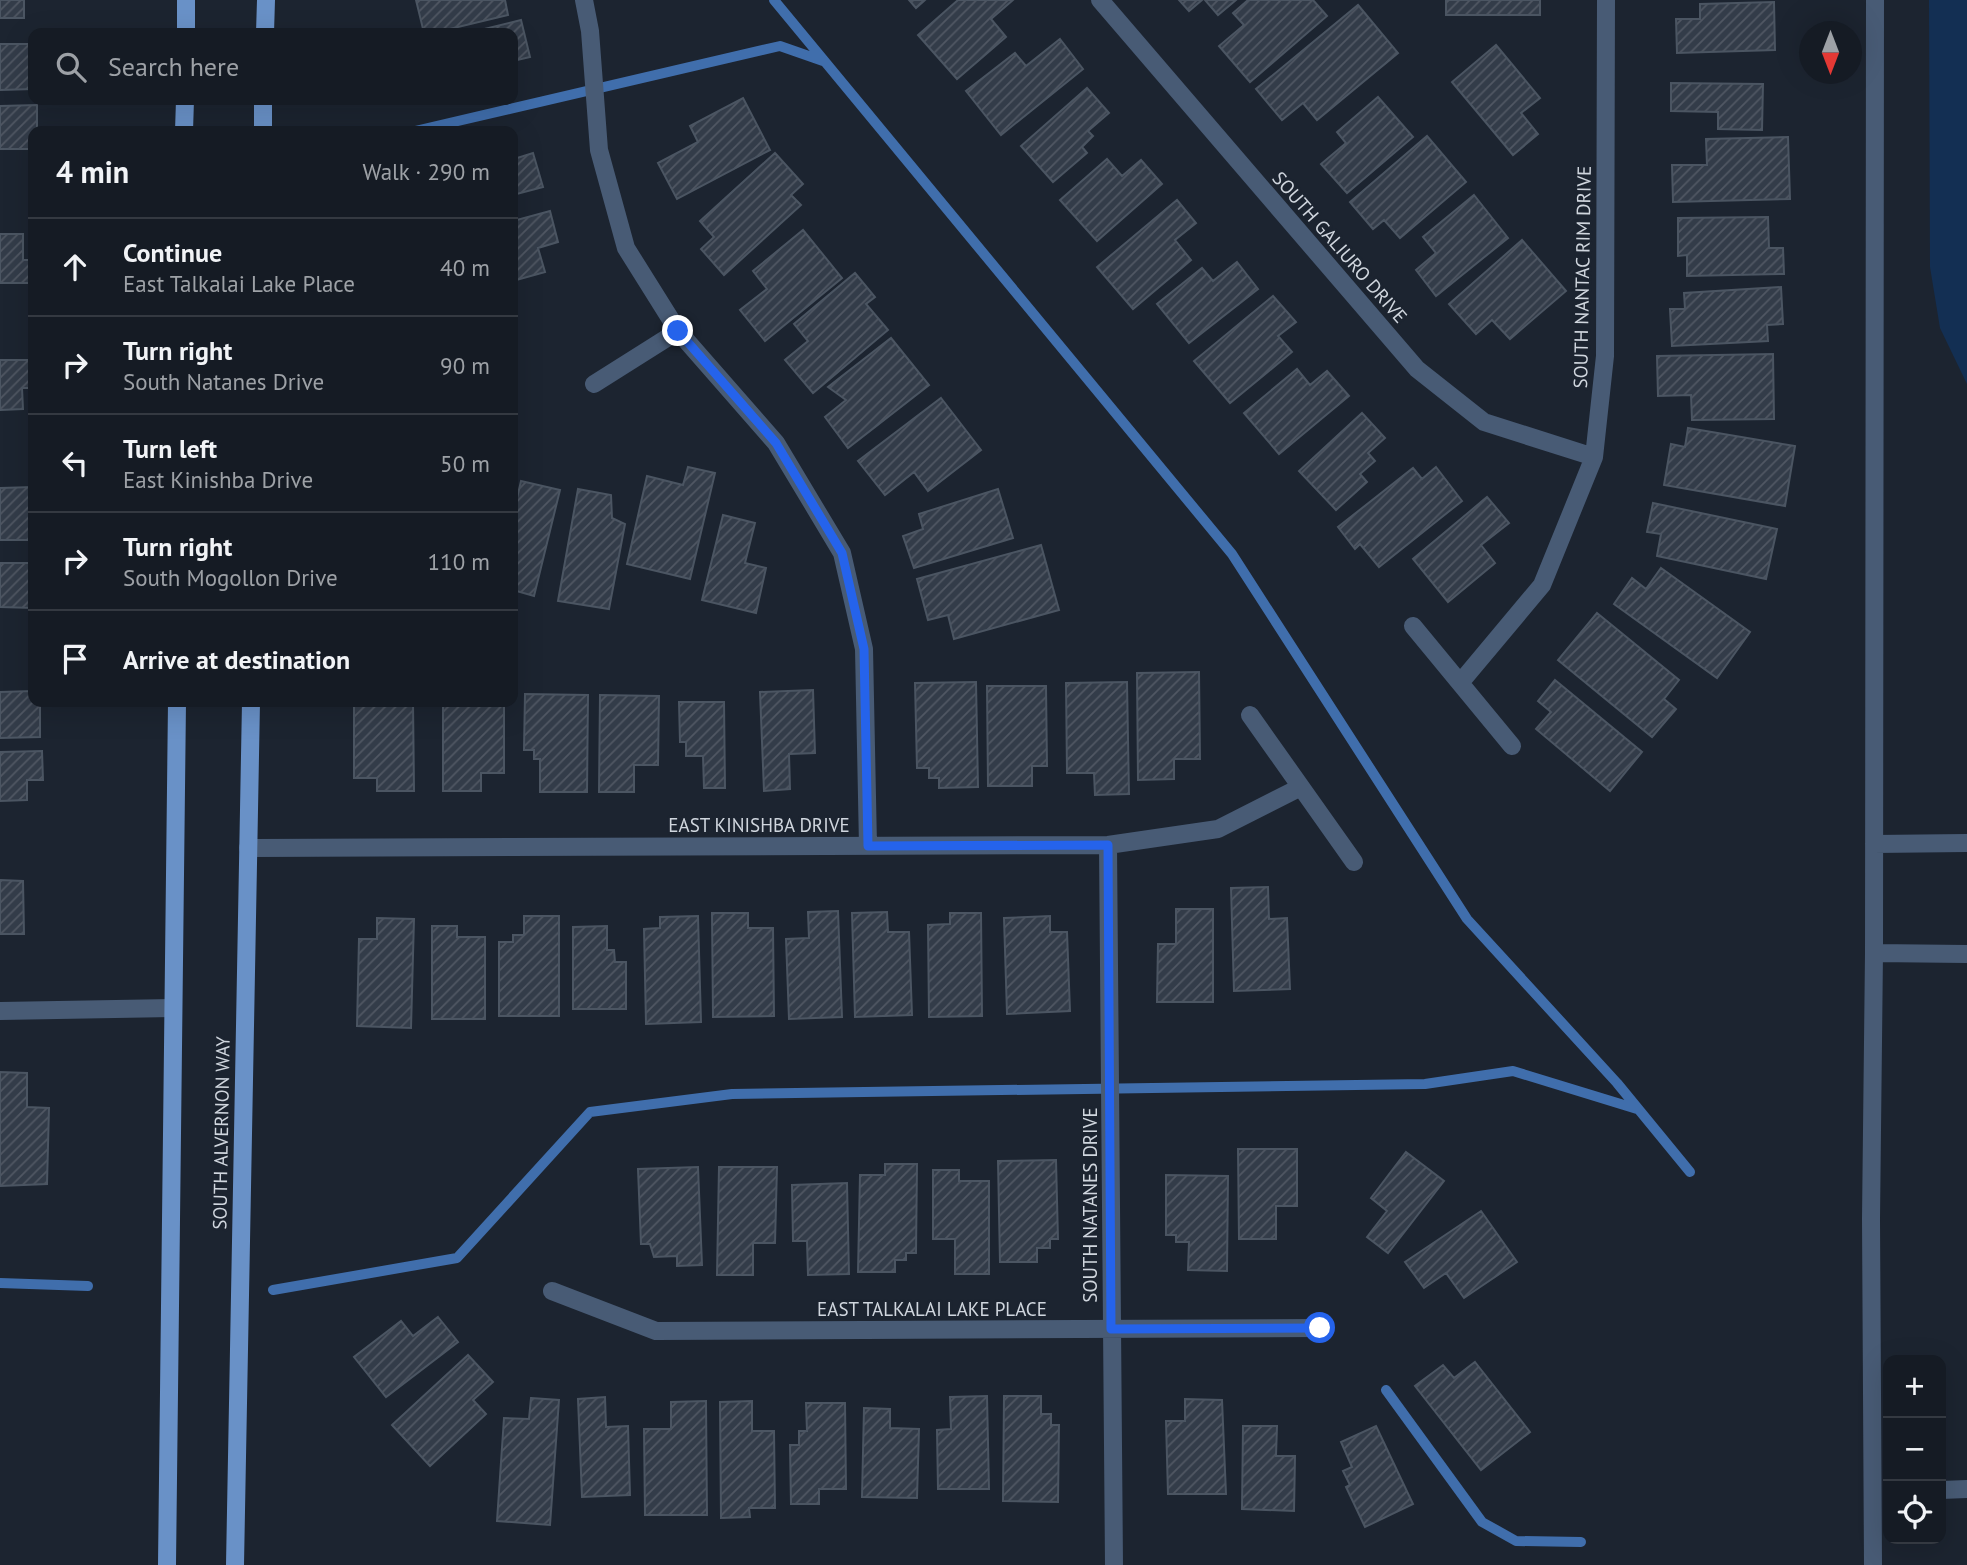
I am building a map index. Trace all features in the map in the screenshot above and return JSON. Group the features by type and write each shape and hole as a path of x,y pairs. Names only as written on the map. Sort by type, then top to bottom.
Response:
{"main road":[{"path":"186,0 186,28"},
{"path":"265,0 265,28"},
{"path":"184,126 185,105"},
{"path":"263,105 263,126"},
{"path":"167,1565 177,707"},
{"name":"SOUTH ALVERNON WAY","path":"235,1565 251,707"}],"street":[{"path":"584,0 590,31 598,150 626,248 678,331 776,443 842,553 864,649 868,846"},
{"name":"SOUTH GALIURO DRIVE","path":"1100,0 1417,369 1485,422 1594,457"},
{"name":"SOUTH NANTAC RIM DRIVE","path":"1460,683 1542,585 1594,457 1605,356 1606,0"},
{"path":"1873,1565 1880,1492 1871,1219 1874,953 1875,0"},
{"path":"594,384 678,331"},
{"path":"1413,626 1513,746"},
{"path":"1250,715 1354,862"},
{"name":"EAST KINISHBA DRIVE","path":"248,848 1108,845 1219,829 1301,787"},
{"path":"1874,844 1967,843"},
{"name":"SOUTH NATANES DRIVE","path":"1108,845 1114,1565"},
{"path":"1874,953 1967,954"},
{"path":"0,1011 173,1008"},
{"name":"EAST TALKALAI LAKE PLACE","path":"552,1291 656,1331 1320,1328"},
{"path":"1946,1490 1967,1489"}],"shaded area":[{"path":"1929,0 1967,0 1967,384 1940,328 1930,267"}],"building":[{"path":"0,0 24,0 24,18 0,18"},
{"path":"416,0 505,0 508,15 454,28 423,28"},
{"path":"909,0 925,0 916,8"},
{"path":"958,0 1013,0 991,19 1006,37 957,79 918,35"},
{"path":"1179,0 1202,0 1189,11"},
{"path":"1205,0 1236,0 1218,15"},
{"path":"1248,0 1313,0 1327,16 1250,82 1219,46 1244,25 1233,13"},
{"path":"1446,0 1540,0 1540,15 1446,15"},
{"path":"1774,2 1775,50 1677,53 1676,19 1700,19 1700,4"},
{"path":"1358,5 1398,53 1317,120 1303,103 1282,120 1256,89"},
{"path":"521,20 530,57 518,60 518,28 488,28"},
{"path":"1060,39 1083,69 1001,135 966,91 1015,53 1026,66"},
{"path":"0,44 28,44 28,89 0,90"},
{"path":"1496,45 1540,98 1521,113 1538,134 1513,155 1452,82"},
{"path":"1671,83 1763,84 1762,130 1718,129 1718,112 1671,111"},
{"path":"1087,88 1109,113 1088,131 1093,136 1082,147 1087,153 1053,182 1021,146"},
{"path":"1378,97 1413,137 1347,193 1321,164 1346,143 1337,132"},
{"path":"743,98 770,150 677,199 658,163 698,142 690,126"},
{"path":"37,105 37,126 28,126 28,149 0,149 0,106"},
{"path":"1427,136 1466,182 1400,238 1384,220 1373,229 1350,202"},
{"path":"1788,137 1790,199 1673,202 1672,165 1707,165 1706,139"},
{"path":"533,153 543,187 518,194 518,158"},
{"path":"775,153 803,184 791,195 801,205 724,275 701,249 714,237 700,221"},
{"path":"1107,159 1122,176 1141,160 1162,184 1097,241 1060,200"},
{"path":"1474,195 1508,238 1436,296 1416,270 1436,253 1423,237"},
{"path":"1177,200 1196,223 1175,240 1191,260 1133,309 1097,267"},
{"path":"550,211 558,242 538,248 545,272 518,280 518,220"},
{"path":"1768,217 1769,248 1783,248 1784,274 1687,276 1687,255 1678,256 1678,218"},
{"path":"803,230 842,278 765,341 740,310 767,289 753,271"},
{"path":"0,234 23,234 23,260 28,260 28,283 0,283"},
{"path":"1522,240 1566,291 1510,339 1492,320 1476,334 1449,304"},
{"path":"1237,262 1258,289 1189,343 1157,304 1202,268 1213,281"},
{"path":"855,273 875,297 866,304 888,330 813,393 785,360 808,341 794,324"},
{"path":"1781,287 1783,324 1767,325 1768,341 1672,346 1670,309 1685,309 1684,293"},
{"path":"1273,296 1296,322 1278,336 1292,352 1230,403 1194,361"},
{"path":"891,338 929,385 848,448 825,417 846,400 828,387"},
{"path":"1773,354 1774,419 1692,420 1691,395 1658,396 1657,356"},
{"path":"0,360 28,360 28,388 22,388 23,409 0,410"},
{"path":"1297,369 1310,385 1327,371 1349,396 1279,454 1244,413"},
{"path":"941,398 981,450 928,491 914,472 885,495 858,461"},
{"path":"1362,413 1385,438 1368,453 1375,461 1360,474 1367,482 1336,510 1299,471"},
{"path":"1688,428 1795,446 1785,506 1664,485 1671,444 1685,447"},
{"path":"688,467 715,473 690,579 627,564 647,476 683,485"},
{"path":"1436,467 1462,501 1379,567 1360,544 1355,549 1338,527 1413,468 1422,479"},
{"path":"521,481 560,490 534,596 518,591 518,494"},
{"path":"28,487 28,540 0,540 0,488"},
{"path":"578,489 611,495 612,518 625,524 609,609 558,601"},
{"path":"998,489 1013,538 914,568 903,536 923,529 919,514"},
{"path":"1487,497 1509,523 1481,545 1495,563 1448,602 1413,559"},
{"path":"1653,503 1777,529 1766,579 1657,556 1661,534 1647,532"},
{"path":"723,515 755,523 745,563 766,568 756,613 702,600"},
{"path":"1041,545 1059,610 954,639 948,615 928,620 917,579"},
{"path":"0,563 28,563 28,608 0,607"},
{"path":"1661,568 1750,632 1717,678 1614,604 1632,578 1646,589"},
{"path":"1597,613 1679,680 1664,699 1676,709 1652,737 1558,660"},
{"path":"1199,672 1200,759 1174,759 1174,779 1138,780 1137,673"},
{"path":"1555,680 1642,752 1610,791 1536,729 1551,712 1538,701"},
{"path":"976,682 978,787 939,788 939,778 929,778 929,768 917,768 915,683"},
{"path":"1127,682 1129,794 1095,795 1094,773 1067,773 1066,683"},
{"path":"987,686 1046,686 1047,766 1032,766 1032,786 988,786"},
{"path":"813,690 815,753 789,754 790,789 764,791 760,692"},
{"path":"28,691 28,707 40,707 40,737 0,738 0,692"},
{"path":"525,694 588,695 587,792 540,792 540,759 534,759 534,750 524,750"},
{"path":"600,695 659,696 658,765 634,765 634,792 599,792"},
{"path":"679,702 724,702 725,788 704,788 703,756 686,756 686,742 680,742"},
{"path":"354,707 413,707 414,791 377,791 377,778 354,778"},
{"path":"443,707 504,707 504,773 481,773 481,791 443,791"},
{"path":"42,751 43,780 27,780 27,800 0,801 0,752"},
{"path":"0,880 23,881 24,934 0,934"},
{"path":"1268,887 1269,919 1287,918 1290,989 1234,991 1231,888"},
{"path":"1176,909 1213,909 1213,1002 1157,1002 1158,944 1176,944"},
{"path":"838,911 842,1017 789,1019 786,939 809,938 808,912"},
{"path":"887,912 888,932 909,932 912,1015 855,1017 852,913"},
{"path":"712,913 748,913 748,928 773,928 774,1016 713,1017"},
{"path":"950,913 981,913 982,1016 929,1017 928,925 950,924"},
{"path":"524,916 559,916 559,1016 499,1016 499,942 513,942 513,935 524,935"},
{"path":"698,916 701,1022 646,1024 644,929 660,928 660,917"},
{"path":"1050,916 1050,932 1067,932 1070,1011 1007,1014 1004,918"},
{"path":"377,918 414,919 411,1028 357,1026 359,939 377,939"},
{"path":"432,926 457,926 457,937 485,937 485,1019 432,1019"},
{"path":"607,926 607,950 614,950 615,962 626,962 626,1009 573,1009 573,927"},
{"path":"0,1072 27,1073 27,1107 49,1108 47,1184 0,1186"},
{"path":"1238,1149 1297,1149 1297,1206 1276,1206 1276,1239 1239,1239"},
{"path":"1406,1152 1444,1181 1388,1253 1367,1237 1387,1211 1371,1198"},
{"path":"1056,1160 1058,1239 1050,1239 1050,1248 1037,1248 1037,1262 1000,1262 998,1161"},
{"path":"885,1164 917,1164 916,1253 906,1253 906,1260 895,1260 895,1272 858,1272 860,1175 885,1175"},
{"path":"698,1167 702,1265 677,1266 677,1256 654,1257 650,1244 641,1244 638,1169"},
{"path":"719,1167 777,1167 775,1243 753,1243 753,1275 717,1275"},
{"path":"933,1170 959,1170 959,1181 989,1181 989,1274 955,1274 955,1239 933,1239"},
{"path":"1166,1175 1228,1176 1227,1271 1188,1270 1189,1242 1176,1242 1176,1235 1166,1235"},
{"path":"847,1183 849,1274 808,1275 807,1241 793,1241 792,1185"},
{"path":"1481,1211 1517,1262 1464,1298 1446,1273 1424,1288 1405,1262"},
{"path":"438,1317 458,1342 386,1397 354,1357 401,1321 413,1336"},
{"path":"468,1355 493,1382 473,1400 486,1414 430,1466 392,1425"},
{"path":"1475,1362 1530,1432 1481,1470 1415,1386 1443,1365 1454,1378"},
{"path":"987,1396 989,1489 938,1489 937,1430 951,1429 950,1397"},
{"path":"1004,1396 1041,1396 1041,1414 1051,1414 1051,1425 1059,1425 1058,1502 1003,1501"},
{"path":"605,1397 606,1427 628,1426 630,1495 582,1497 578,1399"},
{"path":"531,1398 559,1400 550,1525 497,1521 504,1418 529,1419"},
{"path":"1185,1399 1222,1400 1226,1494 1168,1494 1166,1421 1185,1421"},
{"path":"706,1401 707,1515 645,1515 644,1429 671,1429 671,1402"},
{"path":"752,1401 752,1431 774,1431 775,1508 749,1508 750,1517 721,1518 720,1402"},
{"path":"806,1403 845,1403 846,1489 819,1489 819,1504 791,1504 790,1445 799,1445 799,1431 807,1431"},
{"path":"864,1408 890,1409 890,1428 919,1429 917,1498 862,1497"},
{"path":"1243,1426 1277,1426 1276,1456 1295,1456 1294,1511 1242,1509"},
{"path":"1376,1426 1413,1504 1365,1527 1346,1487 1350,1485 1343,1471 1352,1467 1341,1442"}],"waterway":[{"path":"774,0 1232,554 1467,919 1617,1083 1690,1172"},
{"path":"436,126 780,46 823,61"},
{"path":"273,1290 457,1258 590,1112 732,1094 1425,1084 1513,1071 1637,1109"},
{"path":"0,1283 88,1286"},
{"path":"1386,1390 1482,1522 1516,1541 1581,1542"}],"route":[{"path":"678,331 776,443 842,553 864,649 868,846 1108,845 1111,1329 1320,1328"}]}
